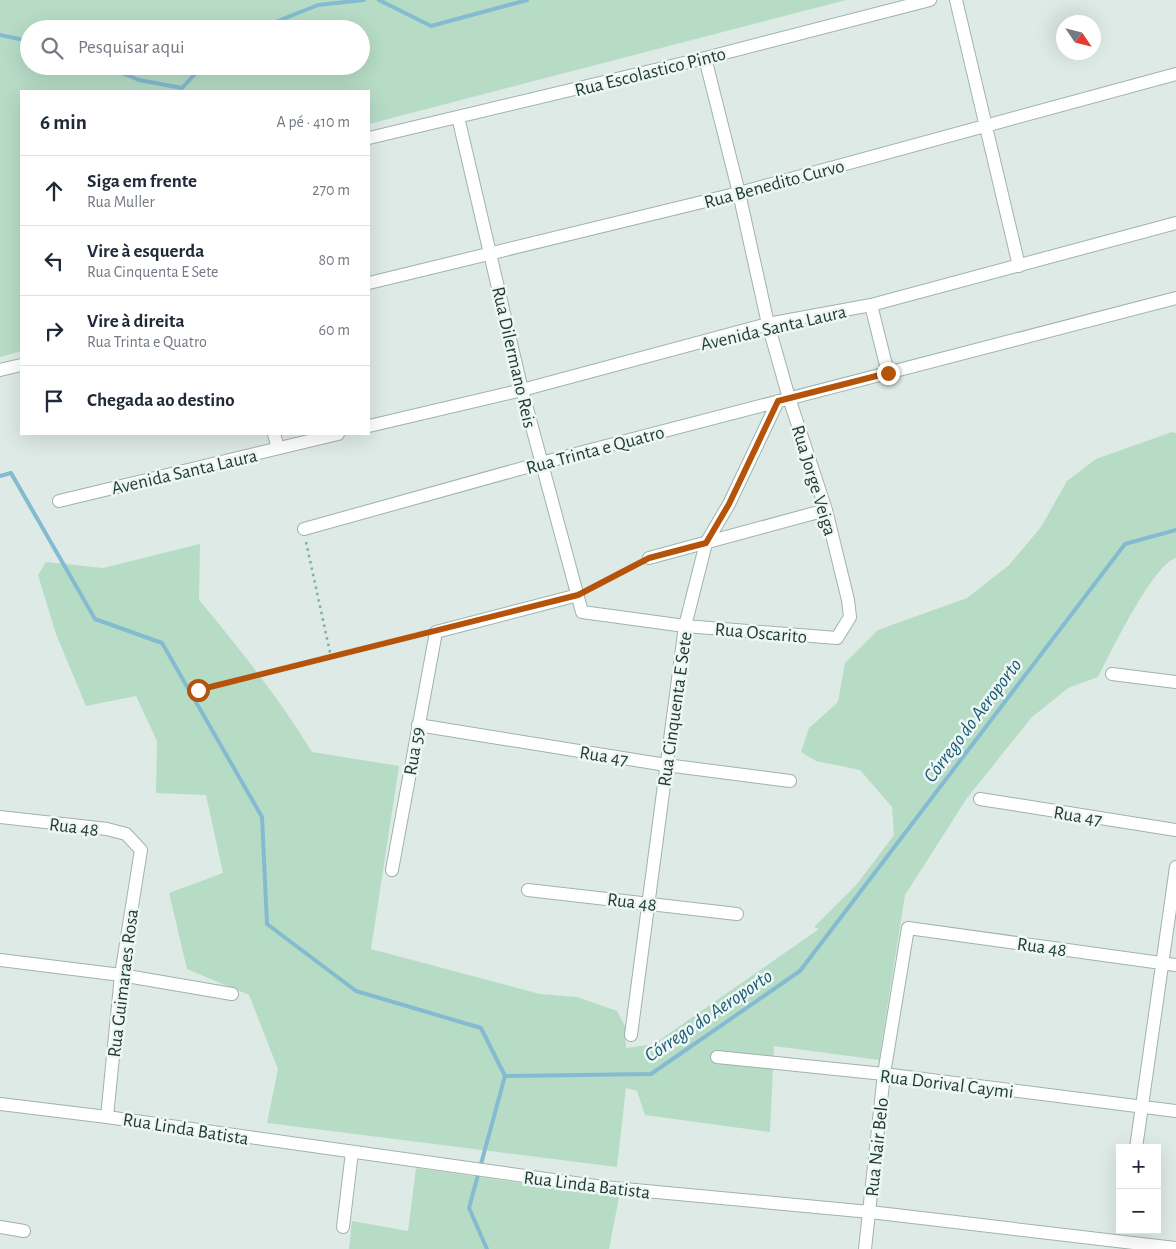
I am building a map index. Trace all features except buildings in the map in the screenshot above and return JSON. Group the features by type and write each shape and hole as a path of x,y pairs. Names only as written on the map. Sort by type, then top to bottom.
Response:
{"street":[{"name":"Rua Escolastico Pinto","path":"370,138 705,58 930,0"},
{"path":"956,0 988,127 1019,266"},
{"name":"Rua Jorge Veiga","path":"705,58 739,193 783,399 826,510 848,600 850,617 837,638"},
{"name":"Rua Benedito Curvo","path":"370,283 739,193 988,127 1176,74"},
{"name":"Rua Dilermano Reis","path":"458,117 522,390 578,595"},
{"name":"Avenida Santa Laura","path":"370,426 522,390 768,324 871,305 1176,223"},
{"name":"Rua Trinta e Quatro","path":"304,528 783,399 1176,298"},
{"path":"871,305 888,373"},
{"path":"0,370 20,365"},
{"name":"Rua Cinquenta E Sete","path":"631,1035 685,626 706,543 729,504 783,399"},
{"path":"274,435 278,448"},
{"name":"Avenida Santa Laura","path":"59,501 334,435"},
{"path":"649,558 826,510"},
{"path":"436,632 578,595"},
{"name":"Rua Oscarito","path":"578,595 582,612 685,626 837,638"},
{"name":"Rua 59","path":"392,870 436,632"},
{"path":"1112,674 1176,682"},
{"name":"Rua 47","path":"418,725 666,765 790,781"},
{"name":"Rua 47","path":"980,799 1176,830"},
{"name":"Rua 48","path":"0,817 107,829 126,834 141,850"},
{"name":"Rua Guimaraes Rosa","path":"107,1116 121,975 141,850"},
{"path":"1137,1144 1176,867"},
{"name":"Rua 48","path":"528,890 737,914"},
{"name":"Rua 48","path":"908,928 1176,965"},
{"name":"Rua Nair Belo","path":"866,1249 884,1074 908,928"},
{"path":"0,960 121,975 232,994"},
{"name":"Rua Dorival Caymi","path":"717,1057 884,1074 1176,1111"},
{"name":"Rua Linda Batista","path":"0,1104 107,1116 471,1170 603,1187 1124,1236 1176,1248"},
{"path":"343,1227 352,1152"},
{"path":"0,1227 24,1230"}],"path":[{"path":"304,528 331,657"},
{"path":"578,595 649,558"},
{"path":"198,690 436,632"}],"green space":[{"path":"0,0 846,0 370,124 370,90 20,90 20,351 0,357"},
{"path":"1172,432 1176,433 1176,558 1167,564 1144,592 1098,677 1068,688 1031,718 967,798 905,895 879,1060 774,1046 770,1132 645,1115 637,1091 626,1088 617,1167 267,1123 278,1069 249,995 187,969 169,893 223,873 206,795 156,793 157,741 136,696 86,706 56,634 38,575 46,562 103,568 200,544 199,600 258,674 312,752 399,766 371,949 540,994 577,997 617,1011 625,1026 626,1048 654,1044 819,929 814,927 857,884 894,835 892,807 860,770 816,761 801,752 809,728 838,702 845,663 878,630 967,598 1009,565 1041,527 1067,481 1096,459"},
{"path":"416,1168 619,1197 609,1249 349,1249 352,1221 408,1231"}],"waterway":[{"path":"280,20 318,5 364,0"},
{"path":"379,0 431,26 527,0"},
{"path":"0,35 20,39"},
{"path":"127,75 139,80 182,88 194,75"},
{"name":"Córrego do Aeroporto","path":"0,476 11,473 95,619 162,643 262,817 267,924 356,991 481,1028 505,1076 651,1074 800,971 1125,544 1176,530"},
{"path":"487,1249 469,1208 505,1076"}],"route":[{"path":"198,690 578,595 649,558 706,543 729,504 778,401 888,373"}]}
